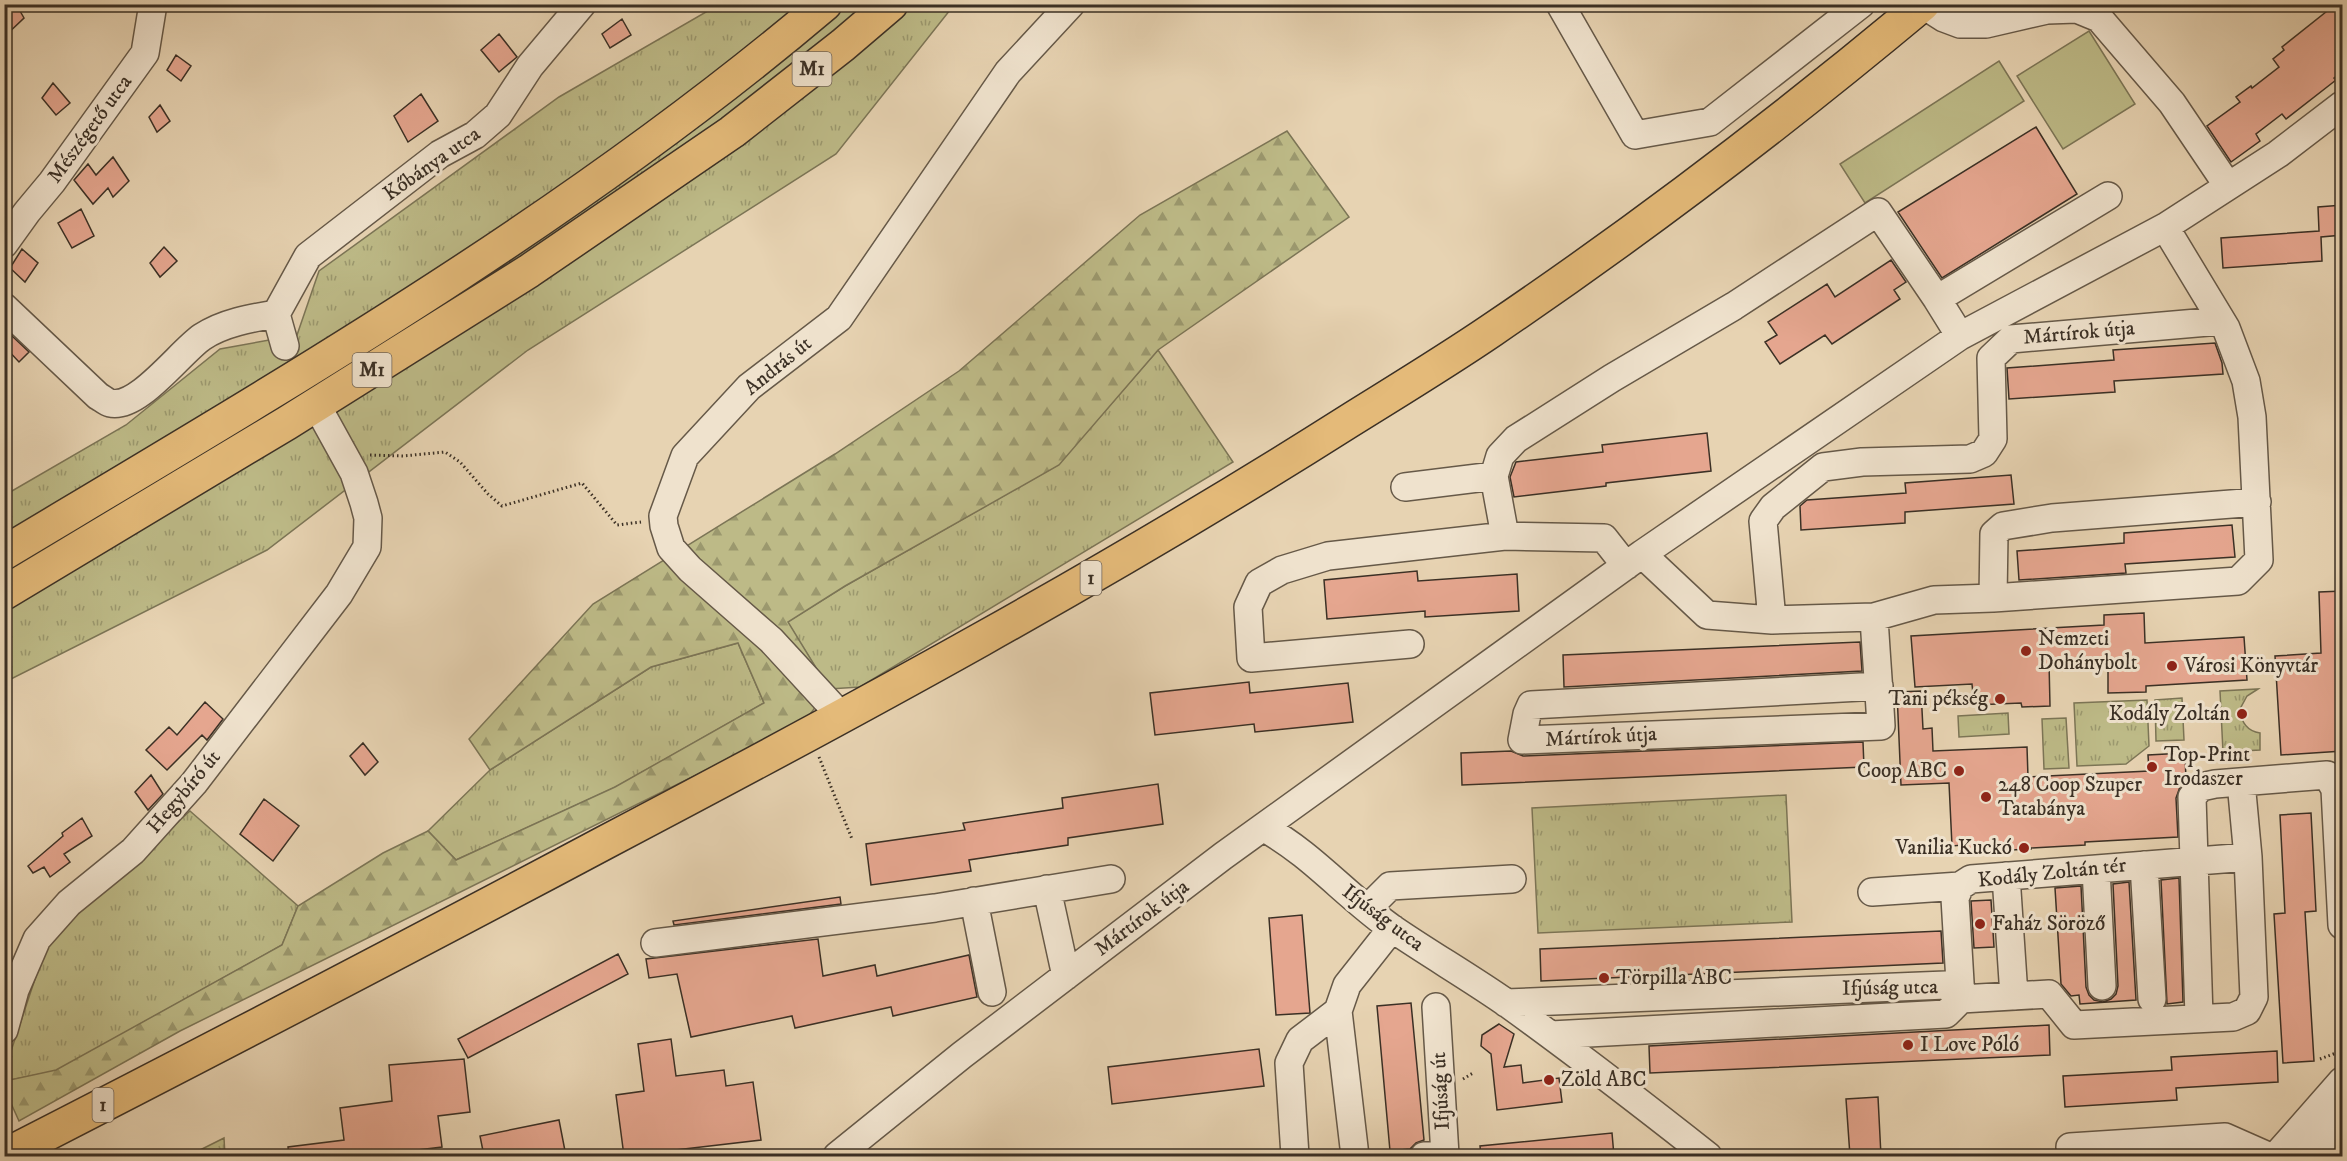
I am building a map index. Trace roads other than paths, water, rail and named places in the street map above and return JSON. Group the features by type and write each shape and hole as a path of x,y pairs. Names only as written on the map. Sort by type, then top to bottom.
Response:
{"main road":[{"name":"M1","path":"4,554 276,390 494,251 576,195 688,113 825,4"},
{"name":"M1","path":"4,593 287,423 529,271 732,132 843,45 891,4"},
{"name":"1","path":"5,1152 810,735 1250,484 1487,333 1624,238 1806,102 1922,5"}],"street":[{"name":"Mészégető utca","path":"4,244 145,53 153,4"},
{"name":"Kőbánya utca","path":"276,314 308,256 440,154 475,135 498,115 530,66 582,4"},
{"name":"András út","path":"842,717 771,640 690,569 671,548 663,516 684,456 749,387 839,318 1008,72 1071,4"},
{"path":"1560,4 1635,135 1710,122 1861,4"},
{"path":"1922,5 1960,24 1986,24 2051,7 2077,9 2099,18 2172,103 2228,186"},
{"name":"Mártírok útja","path":"854,1151 962,1055 1066,976 1264,828 1634,560 1960,336 2165,227 2278,154 2343,105"},
{"path":"1937,298 2108,196"},
{"path":"1505,536 1494,476 1500,456 1516,439 1612,378 1734,306 1878,212 1960,336"},
{"path":"1410,644 1251,658 1248,607 1259,583 1282,570 1328,556 1505,536 1604,538 1707,615 1772,620 1874,616 1934,600 2238,581 2259,560 2252,417 2246,381 2226,328 2165,227"},
{"path":"4,307 98,396 111,403 126,401 150,386 202,337 245,319 276,314 285,346"},
{"name":"Mártírok útja","path":"1772,620 1763,521 1773,507 1823,466 1862,462 1970,459 1984,453 1993,439 1990,358 2010,339 2220,321"},
{"name":"Hegybíró út","path":"4,1030 15,990 37,939 69,903 134,851 194,783 339,594 367,548 368,519 354,473 321,415"},
{"path":"1405,487 1494,476"},
{"path":"1993,598 1994,534 2003,526 2062,517 2257,502"},
{"name":"Mártírok útja","path":"1874,616 1881,726 1522,740 1531,705 1878,686"},
{"path":"2199,1017 2192,797 2200,787 2327,775 2335,789 2343,925"},
{"path":"1961,999 2049,994 2074,1026 2199,1017 2233,1017 2247,1011 2254,997 2248,857 2241,782"},
{"name":"Ifjúság utca","path":"1264,828 1303,855 1392,928 1551,1035 1708,1156"},
{"name":"Kodály Zoltán tér","path":"1961,999 1955,898 1960,886 1971,879 2248,857"},
{"path":"2144,865 2152,999"},
{"path":"2096,869 2102,986"},
{"path":"2006,876 2014,996"},
{"path":"655,943 974,901 1111,879"},
{"path":"1367,909 1390,886 1512,879"},
{"path":"1872,892 1960,886"},
{"name":"Mártírok útja","path":"1047,889 1066,976"},
{"path":"974,901 992,992"},
{"path":"1355,1156 1338,1011 1347,984 1392,928"},
{"name":"Ifjúság utca","path":"1506,1003 1946,985 1961,999 1946,1014 1551,1035"},
{"name":"Ifjúság út","path":"1424,1156 1445,1155 1436,1007"},
{"path":"1295,1156 1289,1063 1300,1040 1338,1011"},
{"path":"2276,1156 2343,1081"},
{"path":"2310,1156 2343,1119"},
{"path":"2070,1147 2225,1137 2268,1156"}],"place":[{"name":"Nemzeti Dohánybolt","path":"2026,651"},
{"name":"Városi Könyvtár","path":"2172,666"},
{"name":"Tani pékség","path":"2000,699"},
{"name":"Kodály Zoltán","path":"2242,714"},
{"name":"Top-Print Irodaszer","path":"2152,767"},
{"name":"Coop ABC","path":"1959,771"},
{"name":"248 Coop Szuper Tatabánya","path":"1986,797"},
{"name":"Vanilia Kuckó","path":"2024,848"},
{"name":"Faház Söröző","path":"1980,924"},
{"name":"Törpilla ABC","path":"1604,978"},
{"name":"I Love Póló","path":"1908,1045"},
{"name":"Zöld ABC","path":"1549,1080"}]}
